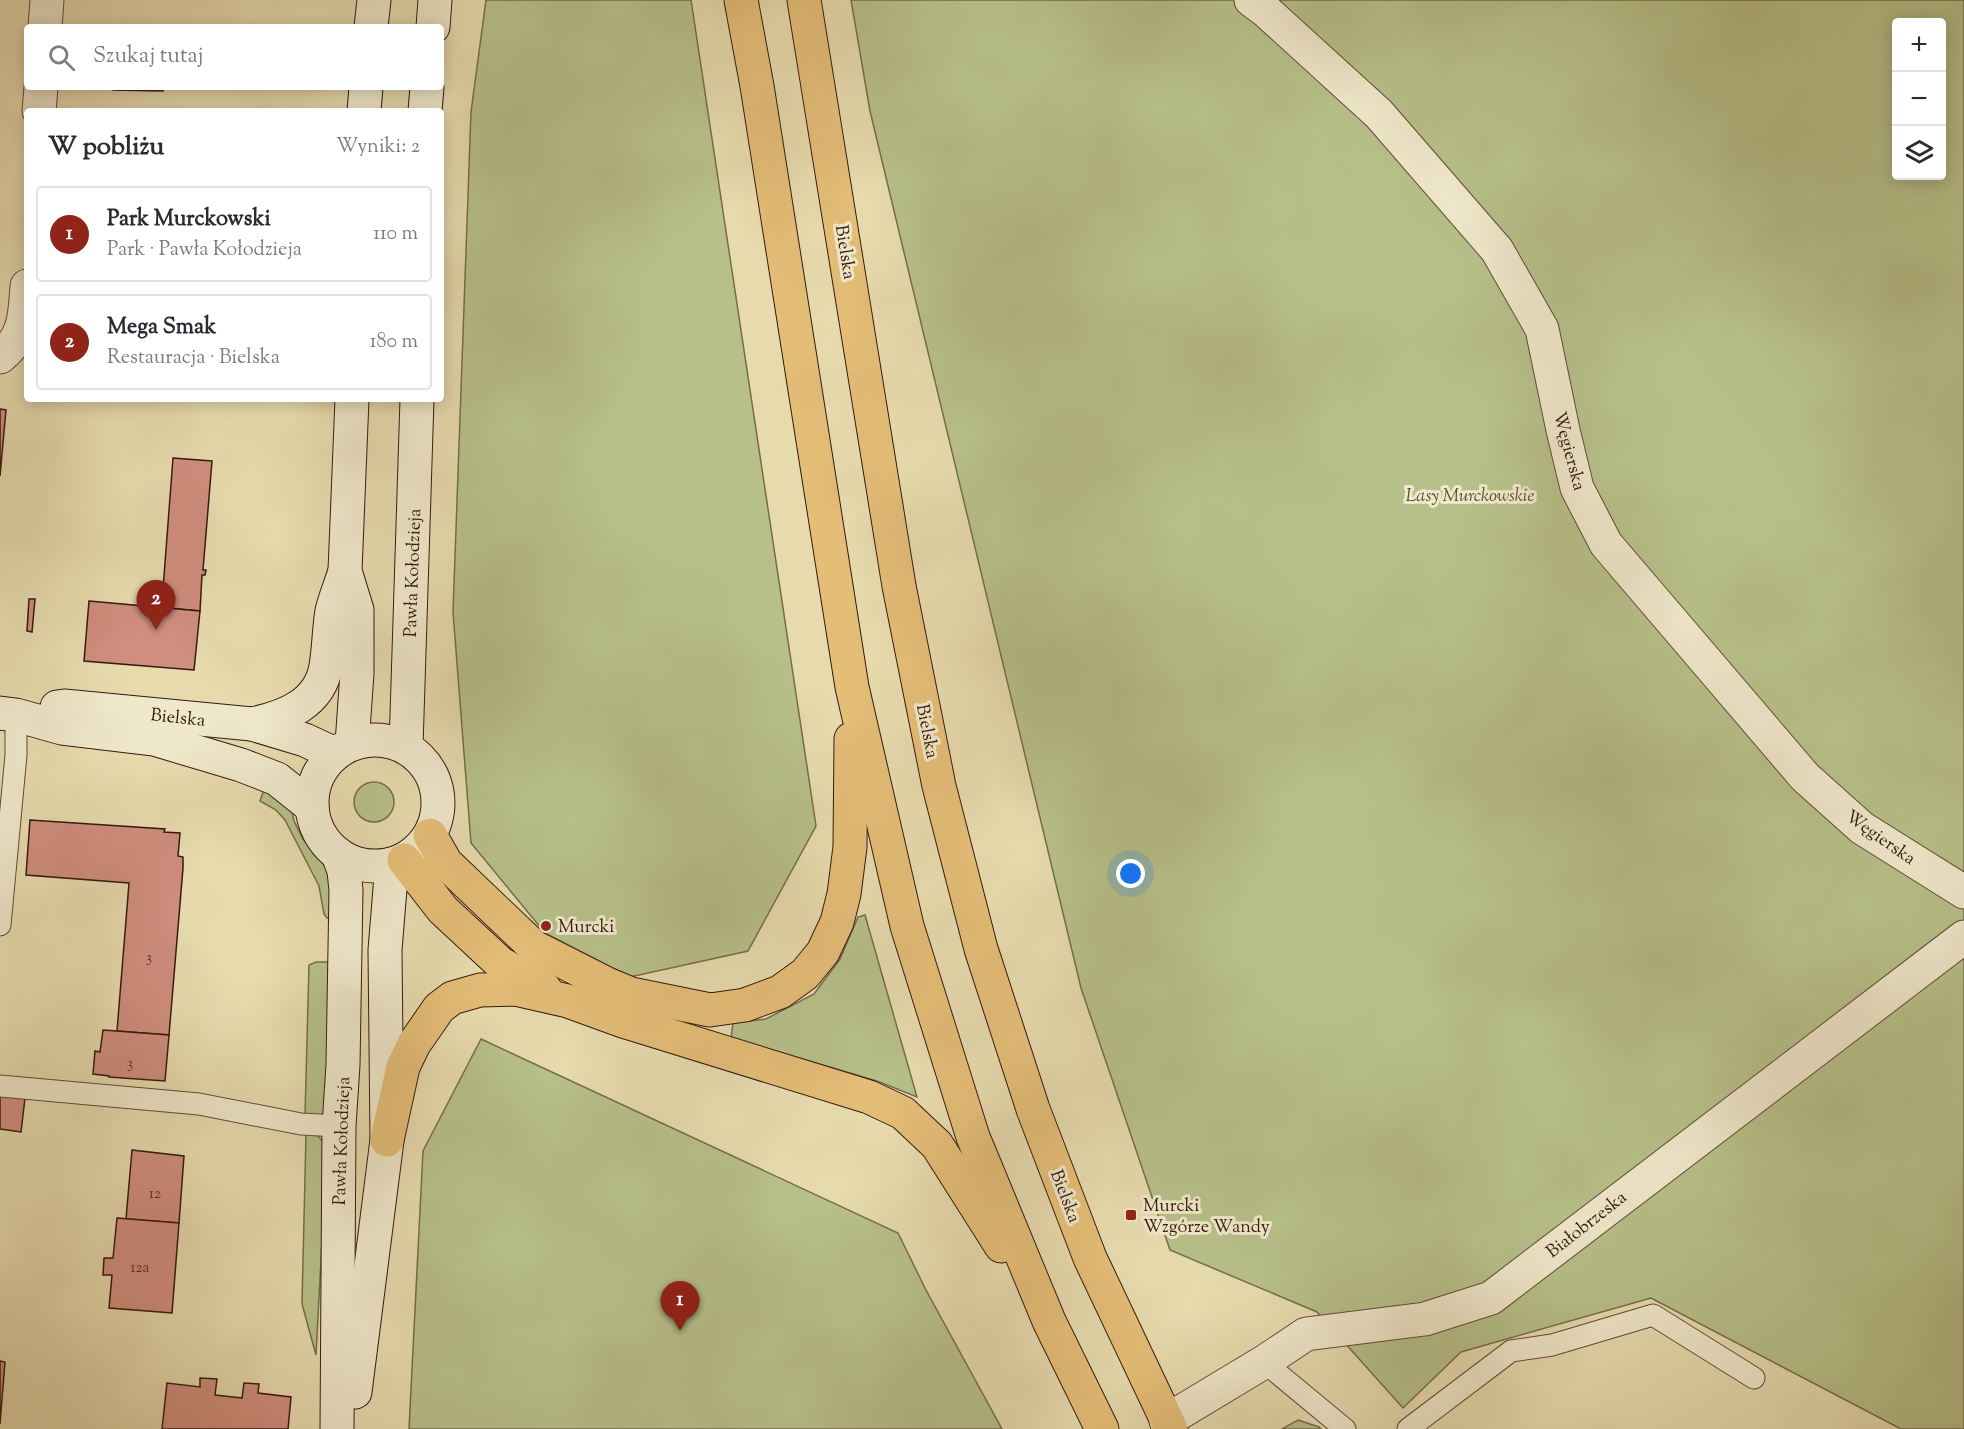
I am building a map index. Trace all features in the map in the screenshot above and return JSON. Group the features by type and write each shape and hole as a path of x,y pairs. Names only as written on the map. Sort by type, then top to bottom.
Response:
{"main road":[{"path":"741,0 759,98 852,687 906,926 973,1137 1049,1321 1102,1429"},
{"name":"Bielska","path":"804,0 899,586 941,797 981,949 1033,1108 1090,1258 1169,1425"},
{"path":"430,835 446,863 534,947 631,994 710,1010 745,1005 780,992 805,974 823,952 837,922 844,894 850,847 852,687"},
{"path":"398,862 443,910 500,963 568,1001"},
{"path":"387,1140 403,1066 419,1036 438,1008 452,998 480,990 516,989 568,1001 633,1024 869,1097 903,1113 937,1145 1049,1321"}],"street":[{"path":"45,24 47,0"},
{"path":"371,24 374,0"},
{"path":"433,24 435,0"},
{"name":"Węgierska","path":"1251,0 1379,114 1497,250 1542,329 1577,488 1606,544 1805,777 1862,828 1964,892"},
{"path":"39,108 41,90"},
{"path":"364,108 366,90"},
{"path":"425,108 427,90"},
{"path":"0,357 12,347 24,323"},
{"path":"252,724 275,719 308,702 326,669 332,611 345,571 352,402"},
{"name":"Pawła Kołodzieja","path":"406,747 417,402"},
{"path":"344,749 357,673 357,610 345,571"},
{"name":"Bielska","path":"8,714 64,706 252,724 344,749"},
{"name":"Bielska","path":"8,714 62,728 154,739 263,771 289,787 312,807"},
{"path":"366,740 393,742 406,747 422,760 433,777 438,796 438,816 430,835 419,849 398,862 373,867 355,863 338,854 325,842 316,825 312,807 317,778 325,765 344,749 366,740"},
{"name":"Pawła Kołodzieja","path":"337,1429 339,1126 343,1065 346,890 344,871 338,854"},
{"path":"350,1429 387,1140 386,950 398,862"},
{"name":"Białobrzeska","path":"1169,1425 1306,1334 1425,1320 1491,1298 1964,937"}],"lane":[{"path":"0,925 16,755 8,714"},
{"path":"0,1086 199,1104 301,1124 339,1126"},
{"path":"1408,1429 1511,1351 1552,1345 1653,1315 1754,1378"},
{"path":"1264,1362 1345,1429"}],"green space":[{"path":"486,0 691,0 816,826 748,951 630,977 545,933 471,843 453,612 471,112"},
{"name":"Lasy Murckowskie","path":"851,0 1964,0 1964,1429 1901,1429 1651,1298 1461,1352 1403,1408 1317,1312 1170,1250 1081,988 870,111"},
{"path":"374,782 382,783 388,788 393,794 393,810 388,816 382,821 374,822 366,821 360,816 355,810 354,802 355,794 360,788 366,783"},
{"path":"266,784 291,807 294,821 303,839 325,866 333,880 339,920 327,918 324,914 319,886 285,820 276,810 260,801"},
{"path":"865,915 917,1097 877,1081 731,1038 733,1023 766,1019 814,994 840,959 858,917"},
{"path":"316,962 336,962 329,1109 319,1118 305,1116 309,965"},
{"path":"481,1039 898,1233 926,1290 1002,1429 409,1429 423,1151"},
{"path":"306,1134 317,1135 327,1146 316,1355 302,1304"},
{"path":"1298,1420 1319,1427 1321,1429 1282,1429"}],"building":[{"path":"113,90 163,90 163,91"},
{"path":"0,409 6,410 0,476"},
{"path":"173,458 212,461 203,570 206,570 205,575 202,575 200,611 168,608 170,589 163,589"},
{"path":"29,599 35,599 32,632 27,631"},
{"path":"89,601 200,611 194,670 84,661"},
{"path":"30,820 165,829 164,832 180,833 178,856 183,857 183,868 169,1035 117,1031 129,883 26,875"},
{"path":"103,1030 169,1035 165,1081 93,1074 95,1051 100,1052"},
{"path":"0,1096 25,1098 21,1132 0,1129"},
{"path":"132,1150 184,1156 179,1223 126,1219"},
{"path":"117,1218 179,1223 172,1313 109,1308 112,1275 103,1275 104,1258 113,1258"},
{"path":"0,1361 5,1362 0,1424"},
{"path":"200,1378 217,1379 215,1395 242,1398 244,1383 259,1384 258,1393 291,1397 288,1429 162,1429 167,1383 200,1387"}],"place":[{"name":"Mega Smak","path":"156,630"},
{"name":"Murcki","path":"546,926"},
{"name":"Murcki Wzgórze Wandy","path":"1131,1215"},
{"name":"Park Murckowski","path":"680,1331"}]}
